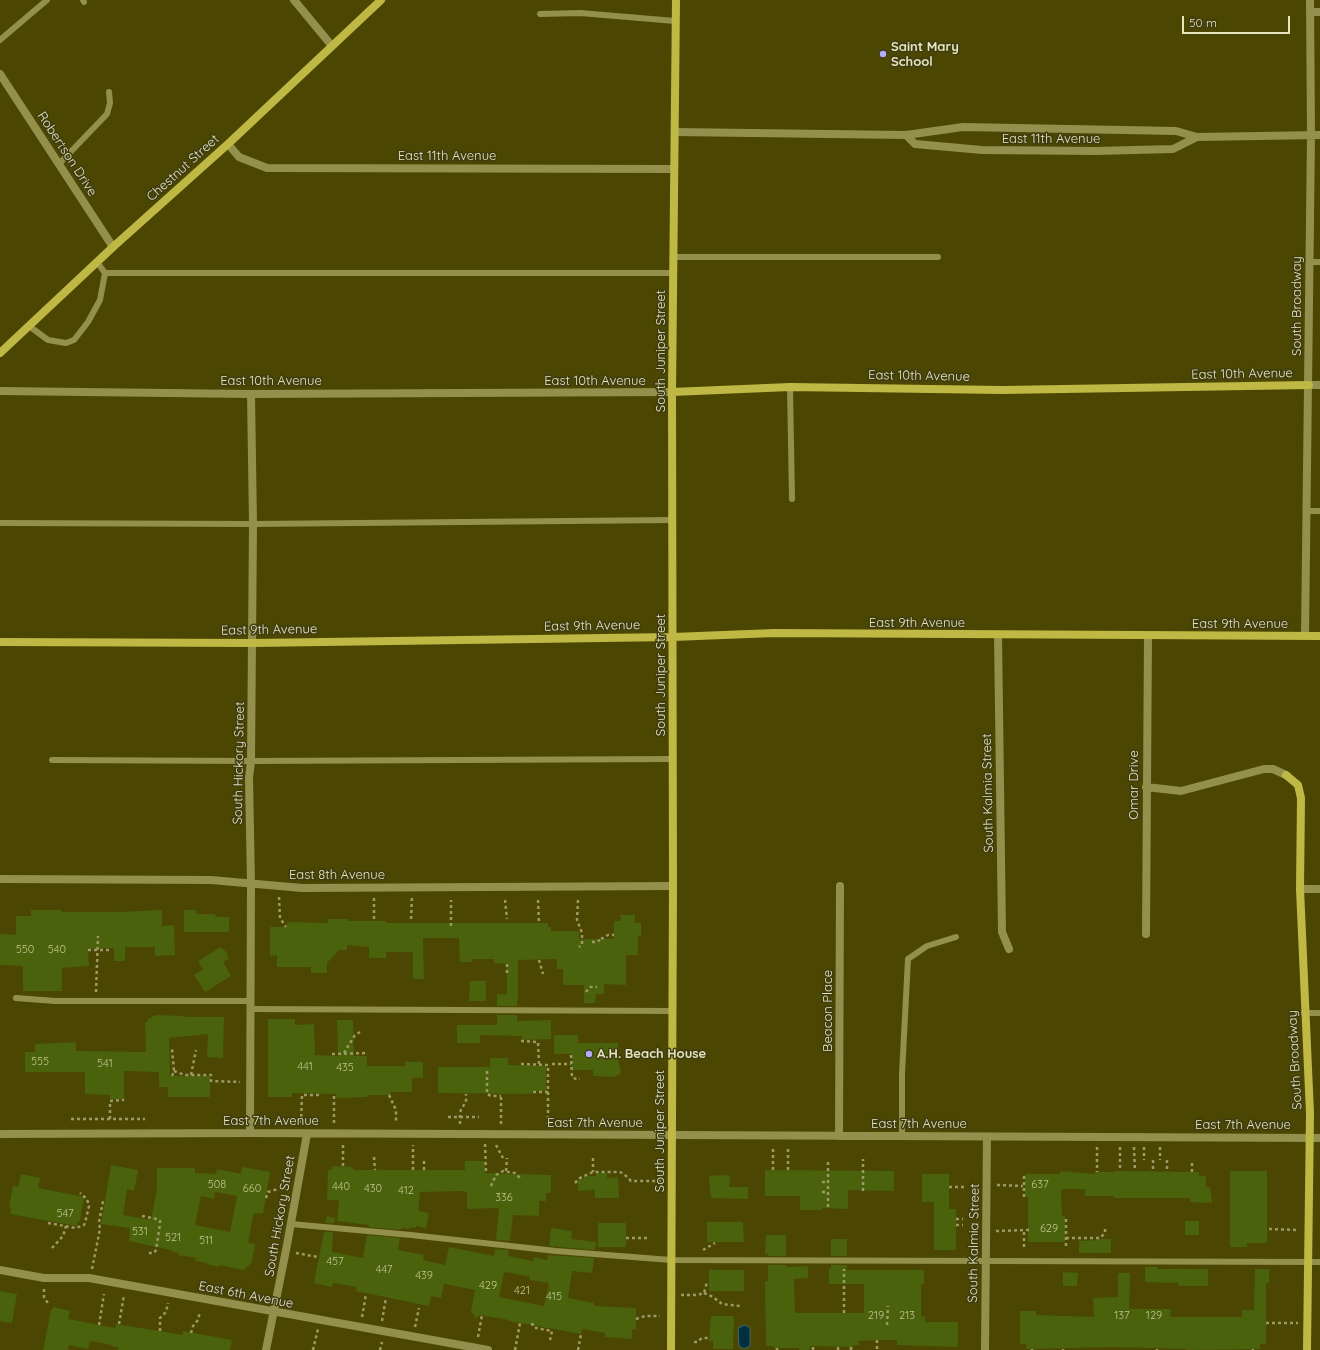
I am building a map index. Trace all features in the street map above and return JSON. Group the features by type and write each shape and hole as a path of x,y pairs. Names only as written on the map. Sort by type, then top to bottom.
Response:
{"street":[{"path":"294,0 332,46"},
{"name":"Chestnut Street","path":"0,353 113,247 228,144 381,0"},
{"name":"South Juniper Street","path":"671,1350 673,1011 672,392 676,0"},
{"name":"South Broadway","path":"1305,636 1311,135 1310,0"},
{"path":"1310,12 1320,12"},
{"name":"Robertson Drive","path":"0,74 113,247"},
{"name":"East 11th Avenue","path":"675,132 906,135 963,126 1176,131 1197,137 1320,135"},
{"name":"East 11th Avenue","path":"906,135 916,144 974,149 1096,151 1173,149 1197,137"},
{"name":"East 11th Avenue","path":"228,144 239,157 267,168 674,169"},
{"path":"1309,385 1320,386"},
{"name":"East 10th Avenue","path":"0,391 251,394 672,392 790,387 1002,390 1309,385"},
{"name":"South Hickory Street","path":"250,1133 249,778 251,761 253,524 251,394"},
{"name":"East 9th Avenue","path":"0,642 252,643 673,637 774,633 1320,636"},
{"name":"South Kalmia Street","path":"998,635 1002,932 1009,949"},
{"name":"Omar Drive","path":"1146,934 1148,636"},
{"name":"South Broadway","path":"1146,787 1181,791 1264,769 1274,769 1286,775 1298,786 1300,798 1300,889 1304,1013 1310,1113 1307,1350"},
{"name":"East 8th Avenue","path":"0,879 211,880 302,888 673,886"},
{"name":"Beacon Place","path":"839,1136 840,886"},
{"path":"1300,889 1320,888"},
{"name":"East 7th Avenue","path":"0,1134 250,1133 1320,1138"},
{"name":"South Hickory Street","path":"266,1350 286,1252 307,1134"},
{"name":"South Kalmia Street","path":"985,1350 987,1137"},
{"name":"East 6th Avenue","path":"0,1270 44,1278 90,1278 488,1350"}],"lane":[{"path":"0,40 47,0"},
{"path":"540,14 580,13 676,21"},
{"path":"59,164 107,114 110,103 109,92"},
{"path":"674,257 938,257"},
{"path":"29,326 48,340 66,343 74,340 88,322 100,300 105,273 97,262"},
{"path":"1309,262 1320,262"},
{"path":"105,273 673,273"},
{"path":"790,387 792,499"},
{"path":"1307,511 1320,511"},
{"path":"0,523 253,524 673,520"},
{"path":"52,760 251,761 673,759"},
{"path":"902,1136 902,1074 908,959 927,946 956,937"},
{"path":"16,998 55,1001 250,1005 673,1011"},
{"path":"1304,1013 1320,1013"},
{"path":"291,1224 411,1235 556,1251 671,1260 1320,1262"}],"path":[{"path":"280,886 280,918 286,927"},
{"path":"374,887 374,921"},
{"path":"412,887 412,919"},
{"path":"450,926 451,900"},
{"path":"505,900 507,919"},
{"path":"538,900 538,923"},
{"path":"578,900 577,920 582,933 582,945 579,947"},
{"path":"592,942 612,935 610,939"},
{"path":"96,1001 98,936"},
{"path":"88,950 112,950"},
{"path":"540,960 544,974"},
{"path":"507,964 508,976"},
{"path":"586,992 590,987 597,987"},
{"path":"344,1054 355,1035 360,1032"},
{"path":"521,1041 538,1042 539,1064"},
{"path":"172,1049 174,1071 172,1076"},
{"path":"191,1076 196,1050"},
{"path":"332,1054 367,1053"},
{"path":"571,1055 572,1076 576,1079 580,1079"},
{"path":"522,1064 548,1065 548,1135"},
{"path":"552,1064 571,1064"},
{"path":"174,1071 191,1076 211,1075 211,1081 240,1082"},
{"path":"487,1071 487,1094 491,1096 501,1095 501,1109"},
{"path":"533,1092 548,1092"},
{"path":"334,1093 334,1112"},
{"path":"460,1117 461,1109 466,1102 466,1094"},
{"path":"301,1112 302,1095 320,1095"},
{"path":"389,1095 396,1110 396,1134"},
{"path":"110,1134 110,1101 123,1099"},
{"path":"448,1117 479,1117"},
{"path":"71,1119 145,1119"},
{"path":"343,1134 343,1166"},
{"path":"485,1134 486,1171"},
{"path":"374,1157 375,1170"},
{"path":"412,1170 413,1158"},
{"path":"424,1158 424,1170"},
{"path":"506,1158 506,1171"},
{"path":"593,1158 593,1172"},
{"path":"773,1158 773,1170"},
{"path":"788,1158 788,1170"},
{"path":"828,1159 828,1207"},
{"path":"863,1159 863,1191"},
{"path":"1097,1160 1097,1172"},
{"path":"1120,1160 1120,1171"},
{"path":"1134,1160 1135,1171"},
{"path":"1153,1160 1153,1171"},
{"path":"1167,1160 1167,1171"},
{"path":"1192,1160 1192,1172"},
{"path":"491,1186 496,1175 506,1171 515,1173 521,1179"},
{"path":"575,1183 580,1178 593,1172 619,1172 623,1173 631,1181 672,1181"},
{"path":"1024,1176 1024,1197"},
{"path":"822,1182 828,1182"},
{"path":"1010,1185 1023,1186"},
{"path":"949,1187 964,1187"},
{"path":"266,1198 268,1192 281,1188 297,1191"},
{"path":"822,1192 828,1192"},
{"path":"48,1223 76,1228 85,1223 88,1203 87,1199 80,1193"},
{"path":"90,1278 100,1228 99,1222 103,1201"},
{"path":"142,1216 157,1218 160,1221 156,1250 154,1253 148,1253"},
{"path":"956,1219 963,1219"},
{"path":"1066,1219 1066,1248"},
{"path":"52,1248 62,1236 66,1226"},
{"path":"956,1226 963,1226"},
{"path":"1066,1238 1100,1238 1105,1233 1106,1228"},
{"path":"1009,1230 1028,1230"},
{"path":"1024,1230 1024,1247"},
{"path":"1269,1230 1308,1230"},
{"path":"626,1238 649,1238"},
{"path":"700,1251 715,1243"},
{"path":"286,1252 318,1257"},
{"path":"844,1267 844,1313"},
{"path":"704,1293 707,1282"},
{"path":"119,1324 126,1285"},
{"path":"44,1289 44,1297 50,1305"},
{"path":"160,1331 160,1318 167,1310 170,1293"},
{"path":"694,1295 704,1293 713,1297 722,1304 740,1306"},
{"path":"99,1325 104,1294"},
{"path":"360,1328 366,1294"},
{"path":"380,1331 386,1298"},
{"path":"887,1325 888,1306"},
{"path":"417,1315 419,1308"},
{"path":"191,1333 193,1326 198,1320 200,1312"},
{"path":"480,1327 482,1315"},
{"path":"636,1319 648,1315"},
{"path":"313,1350 320,1320"},
{"path":"515,1350 520,1323"},
{"path":"1266,1323 1308,1323"},
{"path":"531,1324 535,1325 536,1328 552,1331 550,1340"},
{"path":"578,1350 581,1334"},
{"path":"694,1342 697,1342 702,1338 710,1338"},
{"path":"877,1340 877,1350"}],"water":[{"path":"745,1325 750,1328 750,1346 744,1349 739,1346 738,1328"}],"building":[{"path":"31,910 61,910 61,912 121,912 162,910 162,926 174,925 175,955 155,956 155,947 125,947 125,961 114,961 114,948 88,949 89,966 62,968 62,991 23,991 23,966 0,965 0,934 16,935 16,916 31,916"},
{"path":"184,910 196,910 196,914 215,914 216,917 229,917 229,932 184,932"},
{"path":"620,915 635,915 635,923 641,923 641,936 638,936 638,955 626,955 626,985 604,984 604,994 596,994 595,1003 584,1003 584,985 563,985 563,969 557,969 557,959 518,960 517,1006 497,1006 497,994 507,994 507,964 494,963 494,959 472,959 472,962 460,962 459,938 423,938 424,979 413,979 413,952 386,952 386,958 369,958 369,947 347,945 347,950 339,950 327,963 327,973 311,973 311,967 277,967 277,955 270,956 270,927 287,927 287,922 328,923 328,919 348,919 348,921 386,921 386,923 548,923 548,927 551,927 551,931 579,931 579,939 614,939 614,921 621,921"},
{"path":"221,947 226,952 229,959 223,962 231,976 205,992 194,975 203,969 198,961"},
{"path":"470,981 486,981 486,1001 469,1001"},
{"path":"497,1015 517,1015 517,1021 551,1020 551,1039 522,1040 522,1036 480,1035 480,1043 457,1043 457,1025 497,1025"},
{"path":"152,1016 224,1017 223,1058 207,1057 208,1034 169,1038 170,1076 210,1076 210,1097 168,1097 168,1087 159,1087 159,1072 124,1071 124,1099 110,1099 110,1095 85,1094 85,1072 25,1072 25,1052 35,1052 35,1044 76,1042 76,1051 146,1052 145,1022 148,1022 148,1018 152,1018"},
{"path":"268,1019 295,1019 295,1025 314,1024 315,1055 338,1056 337,1020 353,1020 354,1056 367,1056 367,1066 405,1066 405,1062 423,1062 423,1078 412,1078 412,1092 391,1092 391,1095 367,1095 367,1097 336,1098 336,1094 292,1093 292,1097 268,1097"},
{"path":"554,1035 578,1035 578,1043 618,1043 620,1074 614,1077 593,1076 593,1070 572,1070 572,1054 554,1054"},
{"path":"490,1058 508,1058 508,1065 546,1066 546,1091 532,1091 532,1094 438,1093 438,1067 490,1067"},
{"path":"465,1161 485,1161 485,1173 551,1175 551,1193 546,1193 546,1201 539,1201 539,1216 513,1215 510,1241 496,1240 499,1208 467,1209 467,1192 465,1191 420,1192 418,1211 429,1213 426,1228 416,1226 416,1228 402,1228 401,1230 369,1227 369,1225 337,1221 339,1200 327,1200 328,1170 332,1170 333,1166 353,1167 353,1170 465,1170"},
{"path":"111,1165 138,1170 134,1191 127,1189 123,1215 151,1220 157,1188 157,1168 195,1168 195,1173 216,1174 217,1169 241,1174 242,1167 270,1172 263,1214 255,1213 253,1216 248,1243 255,1244 252,1262 244,1270 219,1265 219,1267 195,1261 196,1258 178,1255 178,1253 173,1251 129,1241 130,1228 101,1224","holes":["215,1192 237,1196 230,1232 195,1225 201,1196 214,1199"]},
{"path":"765,1170 894,1171 894,1191 848,1190 848,1209 822,1208 822,1210 800,1210 800,1196 765,1196"},
{"path":"1060,1171 1095,1174 1095,1172 1114,1171 1199,1172 1199,1176 1206,1176 1206,1187 1210,1187 1212,1203 1190,1202 1190,1198 1114,1198 1114,1196 1085,1196 1085,1189 1061,1189 1062,1216 1065,1216 1065,1242 1028,1242 1028,1197 1025,1197 1025,1174 1060,1174"},
{"path":"1230,1171 1267,1171 1267,1243 1247,1243 1247,1247 1230,1247"},
{"path":"596,1173 607,1173 607,1178 618,1177 619,1198 595,1198 595,1190 578,1191 578,1180 584,1179 584,1176 596,1176"},
{"path":"21,1174 40,1178 38,1188 84,1197 80,1221 78,1221 77,1226 10,1214 11,1208 9,1207 13,1186 18,1187"},
{"path":"922,1174 949,1174 949,1209 956,1209 956,1250 934,1250 934,1202 922,1202"},
{"path":"709,1176 730,1176 729,1187 748,1187 748,1199 711,1198"},
{"path":"327,1216 335,1218 334,1223 325,1223"},
{"path":"1185,1221 1199,1221 1199,1235 1185,1235"},
{"path":"707,1222 743,1222 744,1242 707,1242"},
{"path":"598,1223 626,1223 626,1247 598,1247"},
{"path":"551,1228 572,1231 571,1239 596,1242 595,1250 549,1246"},
{"path":"324,1232 333,1232 332,1252 363,1258 367,1235 400,1238 398,1250 424,1255 423,1260 445,1265 449,1247 494,1256 495,1249 509,1250 508,1256 533,1261 534,1257 547,1260 548,1255 594,1258 592,1273 572,1271 568,1298 594,1303 594,1306 636,1308 636,1330 632,1329 632,1339 605,1337 605,1333 582,1329 581,1334 480,1315 476,1318 471,1311 475,1290 444,1284 441,1298 431,1296 429,1306 356,1291 357,1287 333,1283 332,1287 314,1283","holes":["506,1272 530,1277 530,1280 549,1283 544,1306 499,1297 504,1273"]},
{"path":"766,1235 786,1235 786,1256 768,1256 768,1254 765,1254"},
{"path":"831,1239 847,1239 847,1256 831,1256"},
{"path":"1111,1239 1111,1253 1079,1253 1079,1241"},
{"path":"768,1265 786,1265 786,1267 808,1266 808,1278 794,1279 795,1313 864,1313 864,1284 829,1284 829,1269 831,1269 831,1265 847,1265 847,1270 924,1270 924,1284 921,1284 921,1316 925,1317 925,1322 958,1322 958,1347 897,1345 897,1340 859,1341 859,1345 853,1345 853,1347 810,1346 810,1350 799,1350 799,1348 774,1348 774,1346 766,1346 765,1282 768,1281"},
{"path":"1145,1267 1157,1267 1157,1269 1208,1269 1208,1286 1178,1286 1178,1283 1145,1282"},
{"path":"1255,1269 1269,1269 1269,1283 1266,1283 1266,1344 1260,1344 1260,1349 1187,1350 1111,1347 1026,1349 1026,1344 1020,1344 1020,1311 1036,1311 1036,1315 1094,1317 1093,1298 1118,1297 1118,1273 1130,1273 1129,1309 1171,1309 1170,1317 1242,1317 1242,1310 1254,1310"},
{"path":"709,1270 744,1270 744,1291 709,1291"},
{"path":"1063,1272 1078,1273 1077,1286 1063,1286"},
{"path":"0,1291 17,1294 12,1323 0,1321"},
{"path":"53,1307 70,1311 68,1319 115,1328 116,1324 183,1335 183,1331 232,1340 230,1350 118,1350 119,1348 112,1345 90,1341 88,1349 69,1345 68,1350 43,1350 51,1310"},
{"path":"711,1316 734,1316 733,1349 713,1349 713,1341 709,1341"}],"place":[{"name":"Saint Mary School","path":"883,54"},
{"name":"A.H. Beach House","path":"589,1054"}]}
